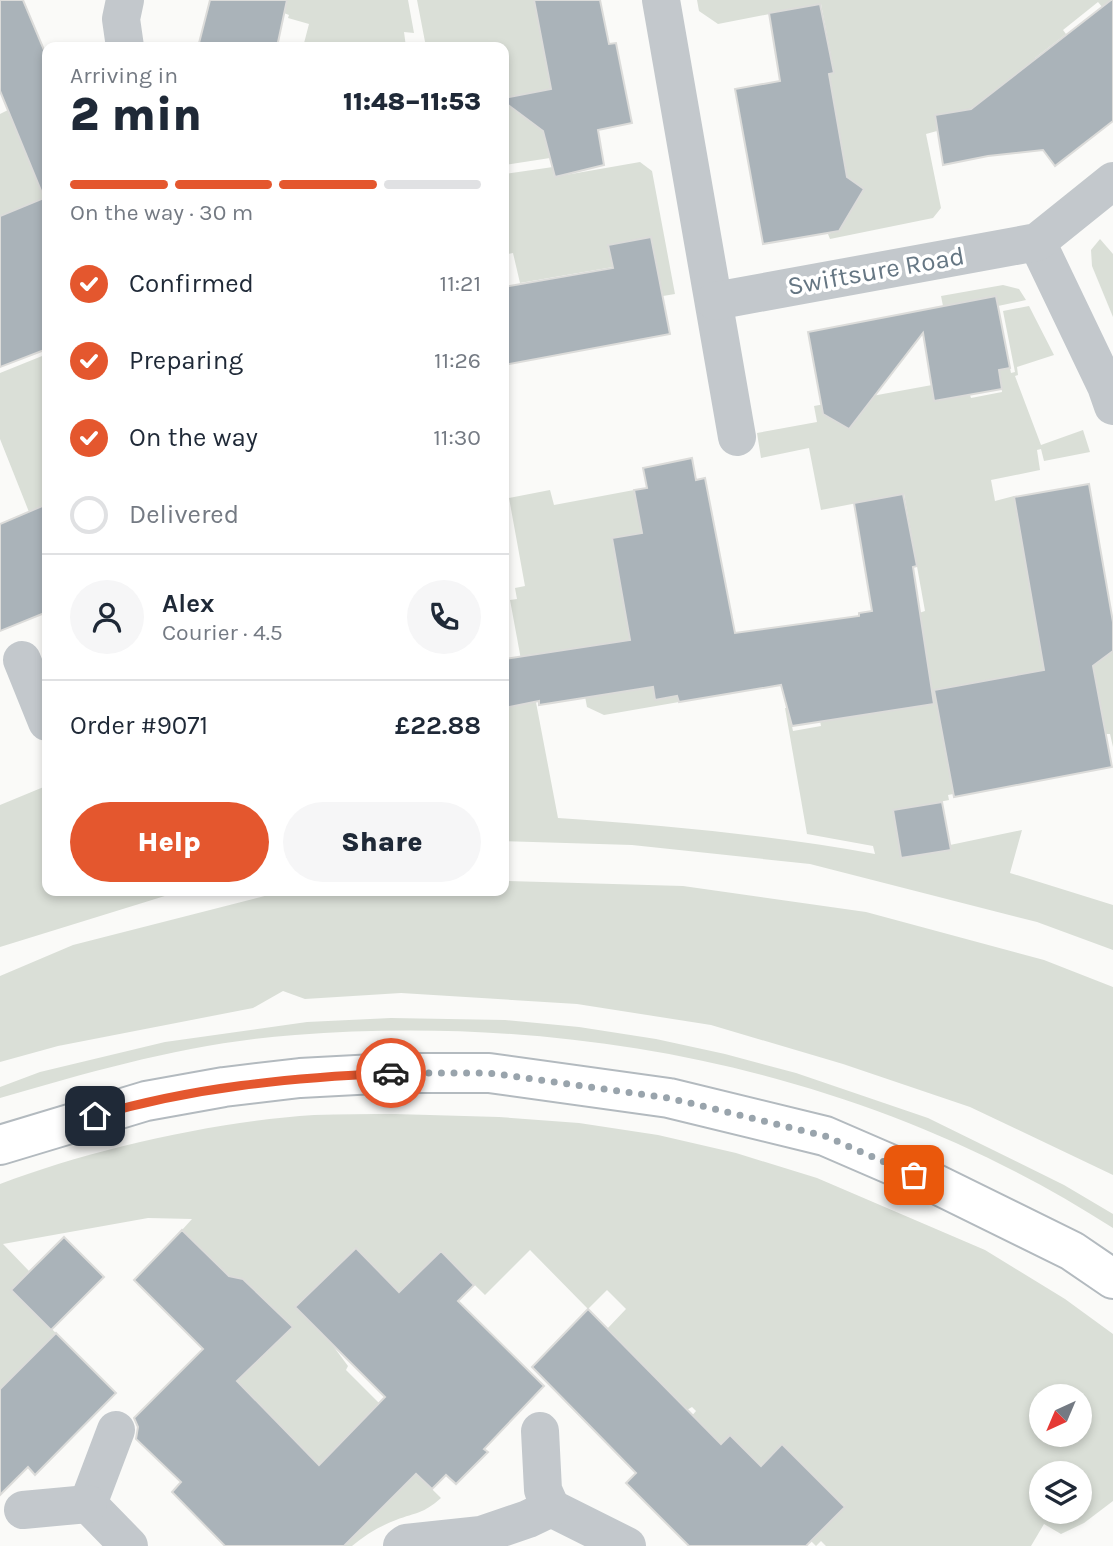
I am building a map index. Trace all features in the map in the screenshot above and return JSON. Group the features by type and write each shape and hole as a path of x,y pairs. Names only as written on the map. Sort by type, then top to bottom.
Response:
{"main road":[{"path":"0,1145 146,1101 223,1087 300,1078 394,1073 489,1073 669,1098 825,1136 936,1184 1072,1251 1113,1279"}],"street":[{"path":"124,42 121,19 125,0"},
{"path":"661,0 737,437"},
{"name":"Swiftsure Road","path":"715,300 1037,242 1113,181"},
{"path":"1037,242 1113,406"},
{"path":"23,659 42,709"},
{"path":"88,1504 116,1430"},
{"path":"540,1431 543,1490 551,1508 627,1546"},
{"path":"23,1510 88,1504"},
{"path":"88,1504 129,1546"},
{"path":"401,1546 481,1535 551,1508"}],"shaded area":[{"path":"287,0 408,0 414,33 404,32 405,42 304,42 309,24 288,18 289,15 284,13"},
{"path":"417,0 534,0 557,123 550,158 509,164 509,42 425,42"},
{"path":"697,0 1113,0 1113,20 1098,2 1063,30 1066,34 1035,58 1048,77 1002,105 935,115 937,131 926,134 941,208 933,218 830,239 828,234 834,232 847,177 805,78 834,72 821,4 718,24 699,11"},
{"path":"8,110 42,192 42,199 0,216 0,114"},
{"path":"640,162 652,171 675,294 663,296 651,237 608,245 613,267 520,283 513,253 509,254 509,173 553,167 554,177"},
{"path":"1100,239 1113,254 1113,317 1092,266 1091,250"},
{"path":"1003,285 1019,289 1026,300 998,306 995,296 943,306 941,296"},
{"path":"1029,306 1054,355 1017,367 1018,375 1015,376 1041,445 1083,430 1090,452 1044,461 1041,449 1037,450 1040,470 991,480 995,501 1014,496 1030,589 1069,628 1097,663 1113,651 1113,747 1110,734 1106,734 1098,694 1051,704 978,682 935,690 953,794 948,795 949,800 893,811 902,858 950,850 950,845 1022,830 1010,873 1113,905 1113,950 1037,922 810,864 632,845 509,841 509,707 529,703 510,600 517,599 515,588 525,586 509,498 550,490 554,505 634,490 642,533 612,539 618,571 646,566 646,569 618,574 623,600 647,653 655,700 677,696 679,702 604,715 587,707 576,649 527,655 558,818 717,832 875,854 873,846 807,834 785,708 788,708 793,731 821,726 817,706 919,613 925,611 904,494 821,510 809,448 761,458 757,433 817,422 814,406 825,404 842,424 854,422 864,410 861,398 932,385 970,395 971,398 1002,392 999,370 1010,368 1011,373 1015,372 1003,311"},
{"path":"42,356 42,510 41,507 29,512 0,439 0,373"},
{"path":"42,788 42,896 165,896 0,947 0,805"},
{"path":"509,881 683,886 866,912 1044,960 1113,987 1113,1175 970,1107 843,1064 711,1025 577,1004 401,993 305,999 283,991 253,1008 58,1046 0,1062 0,976 73,945 264,896 509,896"},
{"path":"391,1018 505,1020 579,1027 656,1039 796,1073 928,1118 1064,1185 1113,1214 1113,1228 1020,1174 923,1129 823,1093 720,1065 615,1045 509,1034 402,1031 295,1035 183,1051 0,1098 0,1087 40,1072 165,1042 307,1022"},
{"path":"314,1115 499,1117 579,1123 658,1135 736,1153 817,1178 985,1250 1065,1299 1113,1334 1113,1501 1092,1517 1092,1461 1029,1461 1029,1524 1044,1524 1031,1546 826,1546 821,1541 816,1546 811,1541 845,1506 782,1445 747,1479 712,1453 683,1426 696,1411 692,1407 687,1410 607,1329 626,1309 607,1290 588,1309 530,1250 485,1295 440,1251 426,1266 459,1302 351,1315 387,1280 355,1248 296,1307 328,1339 348,1366 346,1370 394,1418 383,1441 441,1498 424,1510 378,1528 352,1546 344,1546 362,1527 235,1382 251,1287 243,1279 234,1277 227,1281 182,1230 192,1219 148,1218 3,1244 29,1271 11,1290 57,1334 0,1390 0,1184 114,1148 237,1123"},
{"path":"1044,1524 1082,1524 1061,1534"}],"building":[{"path":"0,0 23,0 42,45 42,193 0,91"},
{"path":"210,0 287,0 278,42 199,42"},
{"path":"534,0 600,0 609,44 616,43 632,123 598,130 604,165 555,177 543,131 509,106 509,97 551,89"},
{"path":"1111,0 1113,121 1055,166 1043,150 988,156 943,165 935,115 971,109"},
{"path":"820,4 834,73 829,74 847,177 864,189 839,231 763,244 735,89 780,81 769,13"},
{"path":"42,199 42,351 0,367 0,216"},
{"path":"651,237 670,334 509,364 509,286 613,268 608,245"},
{"path":"996,296 1010,368 999,370 1002,389 934,401 923,333 849,429 823,414 808,332"},
{"path":"692,458 696,480 705,478 735,633 859,616 859,613 872,611 854,503 903,494 917,566 913,567 934,704 792,726 781,685 679,702 677,696 655,700 653,687 539,705 539,701 509,707 509,658 630,640 612,538 642,533 634,490 647,488 643,468"},
{"path":"1089,484 1113,622 1113,651 1093,666 1112,767 954,797 934,690 1044,670 1014,497"},
{"path":"42,506 42,614 0,631 0,524"},
{"path":"942,802 951,850 901,858 893,810"},
{"path":"182,1230 229,1276 243,1279 293,1327 237,1381 319,1465 385,1397 295,1307 356,1248 399,1292 441,1251 474,1285 458,1301 544,1386 484,1449 488,1452 456,1484 446,1475 432,1489 416,1474 344,1546 225,1546 172,1492 181,1482 136,1439 138,1427 134,1418 203,1349 134,1280"},
{"path":"64,1237 104,1277 51,1330 11,1290"},
{"path":"588,1309 721,1444 730,1435 761,1466 782,1444 845,1507 806,1546 689,1546 626,1483 636,1473 532,1367"},
{"path":"56,1333 116,1393 35,1475 28,1467 0,1495 0,1389"}],"way so far":[{"path":"391,1073 489,1073 669,1098 825,1136 914,1175"}],"route":[{"path":"95,1116 146,1101 223,1087 300,1078 391,1073"}]}
